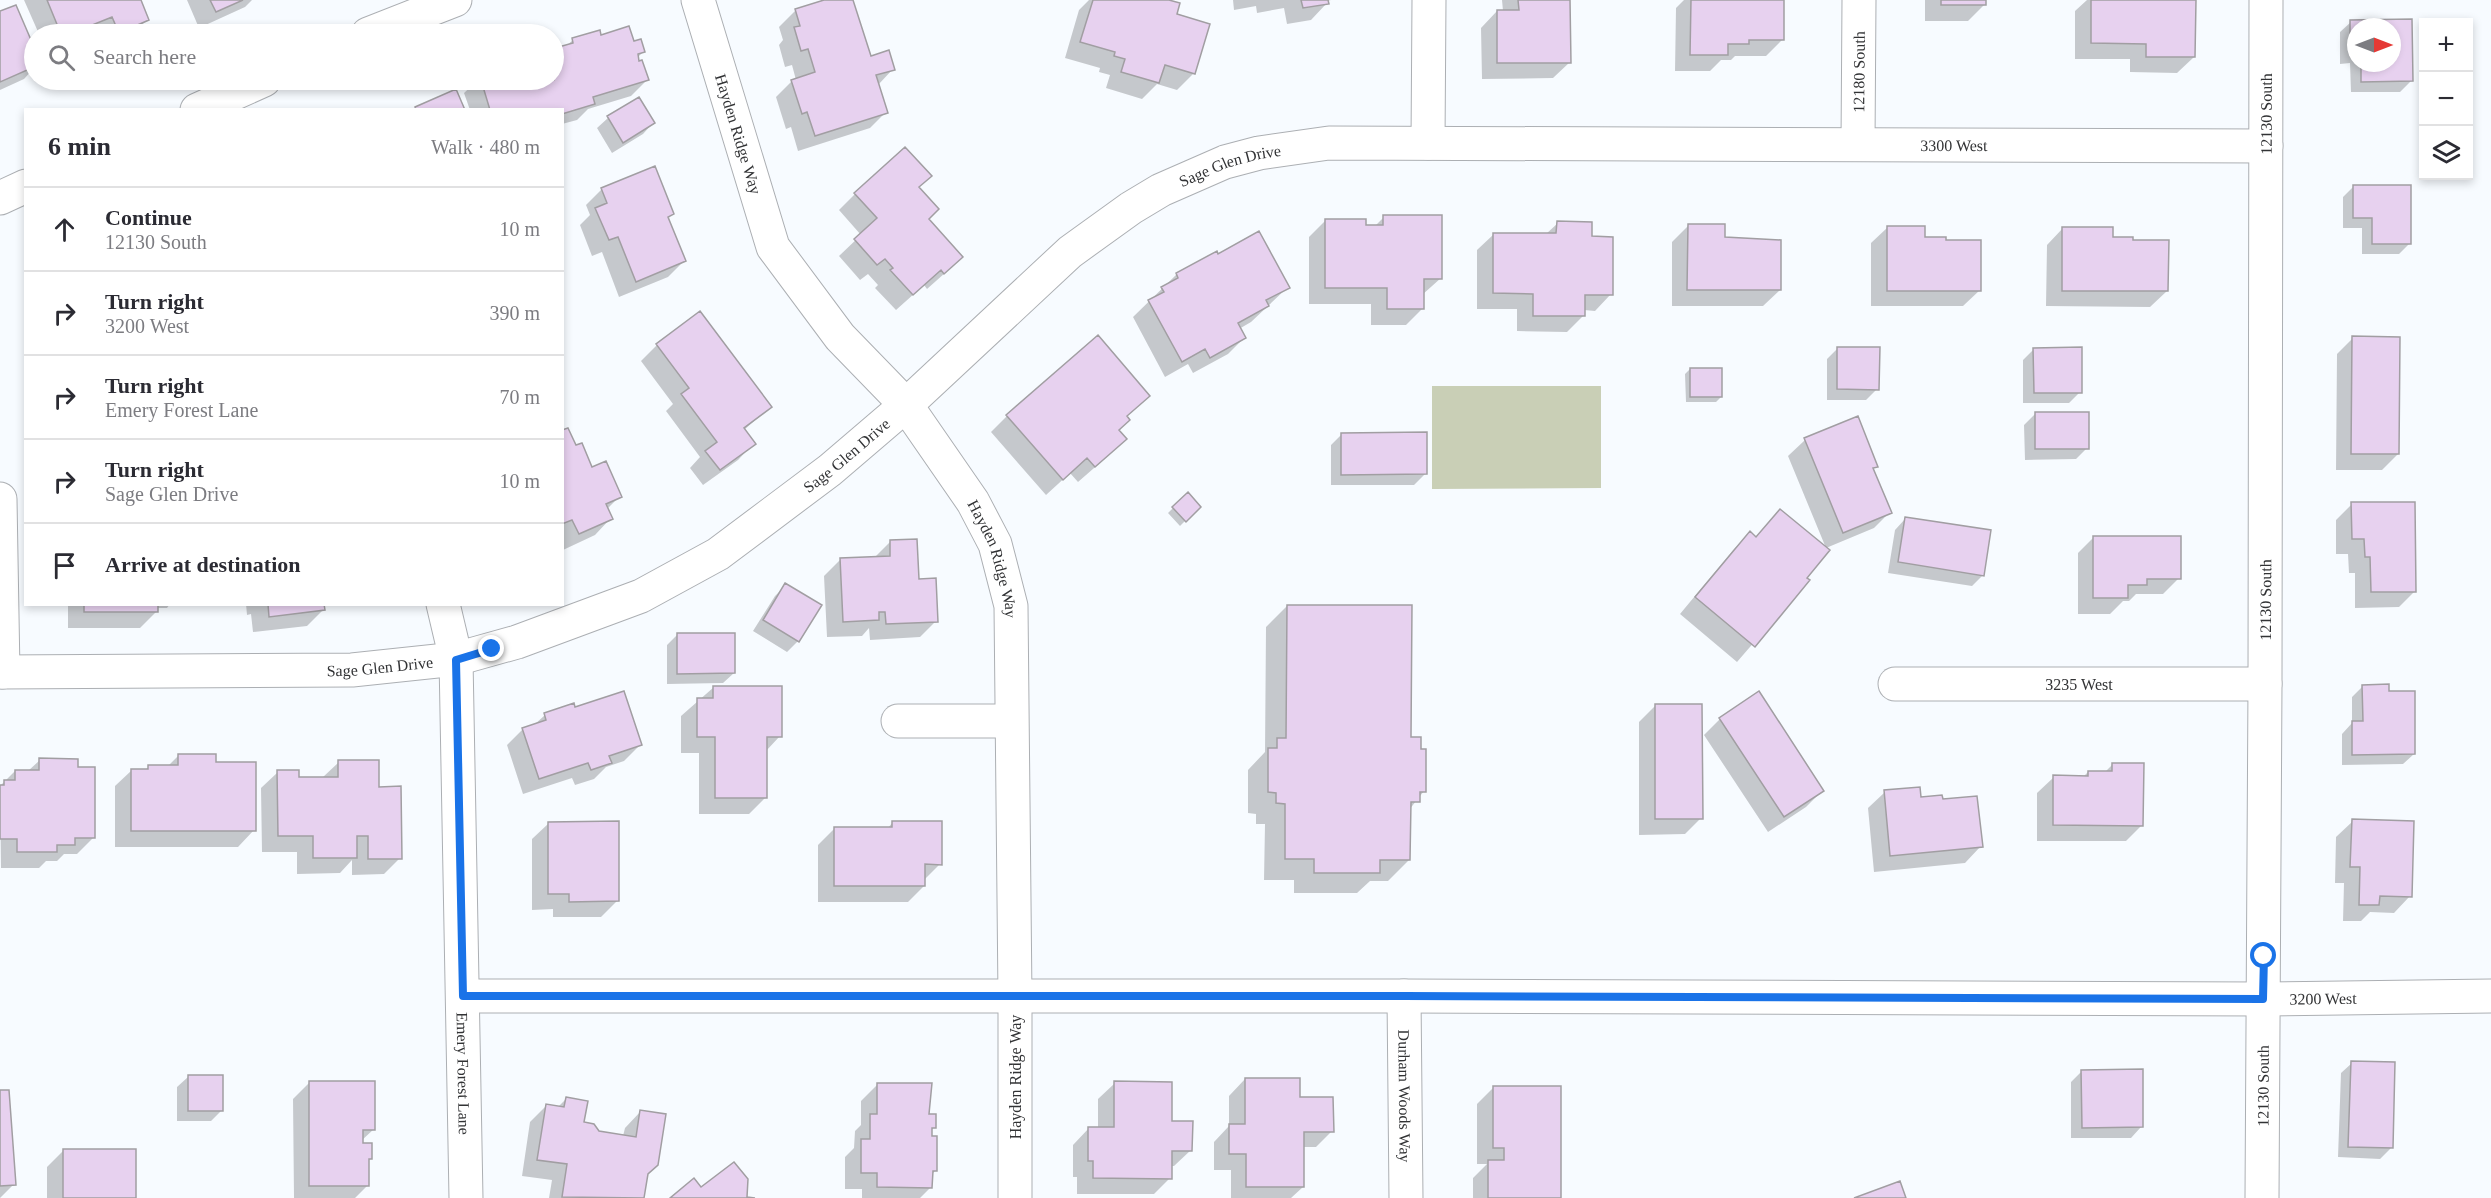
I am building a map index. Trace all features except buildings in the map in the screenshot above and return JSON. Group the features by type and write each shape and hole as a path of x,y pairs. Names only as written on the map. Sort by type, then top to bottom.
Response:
{"street":[{"path":"394,24 455,0"},
{"name":"Hayden Ridge Way","path":"698,0 773,247 840,338 906,405 973,502 995,544 1011,606 1015,997 1014,1198"},
{"path":"1428,0 1428,142"},
{"name":"12180 South","path":"1858,144 1859,0"},
{"name":"12130 South","path":"2262,1198 2266,0"},
{"path":"201,108 242,90"},
{"name":"Sage Glen Drive","path":"2,672 352,670 456,660 517,642 641,596 718,554 830,470 906,405 1070,252 1131,208 1161,190 1225,162 1293,146 1329,143 1428,142 1641,144"},
{"name":"3300 West","path":"1641,144 2266,146"},
{"path":"0,198 24,187"},
{"path":"0,499 2,672"},
{"name":"Emery Forest Lane","path":"443,606 456,660 466,1198"},
{"name":"3235 West","path":"1895,684 2265,684"},
{"path":"898,722 1011,722"},
{"name":"3200 West","path":"463,996 2263,999 2491,996"},
{"name":"Durham Woods Way","path":"1404,996 1406,1198"}],"green space":[{"path":"1432,386 1601,386 1601,488 1432,489"}],"route":[{"path":"492,649 456,660 463,996 2263,999 2264,956"}]}
